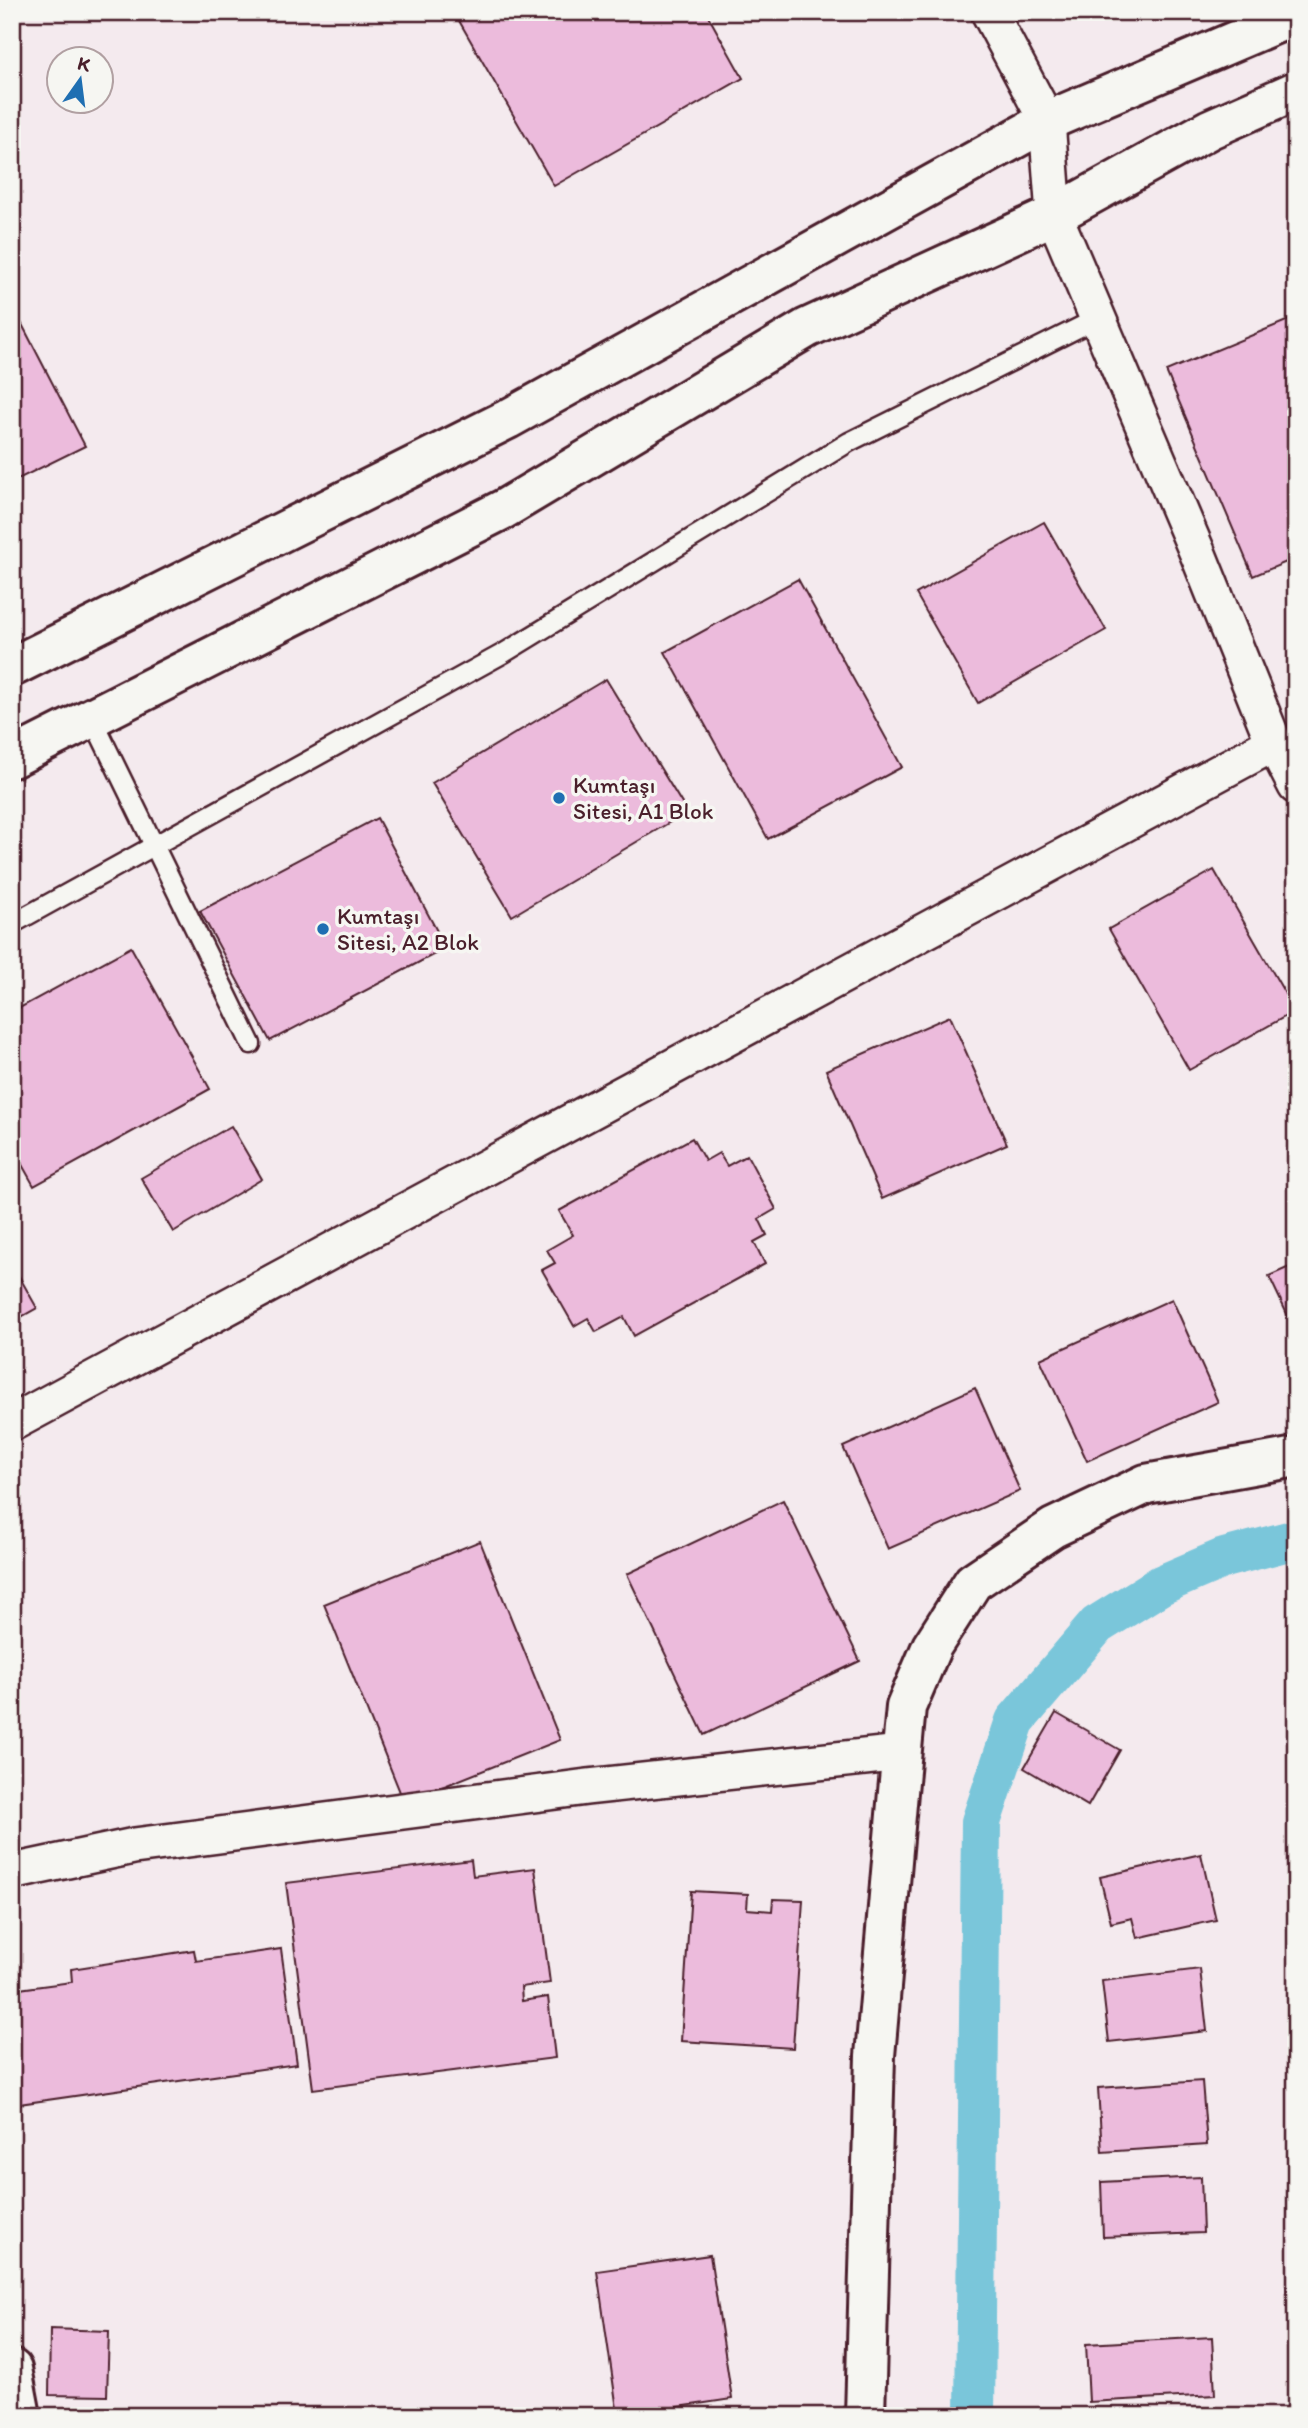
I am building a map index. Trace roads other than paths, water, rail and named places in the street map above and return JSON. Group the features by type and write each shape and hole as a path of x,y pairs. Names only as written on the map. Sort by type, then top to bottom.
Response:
{"main road":[{"path":"12,667 508,419 1047,121 1296,15"},
{"path":"12,758 504,509 807,328 1054,215 1210,129 1296,92"},
{"path":"865,2416 875,2056 901,1753 906,1707 932,1646 973,1582 1053,1528 1146,1484 1296,1457"},
{"path":"12,2369 21,2416"}],"street":[{"path":"989,12 1047,121 1054,215 1274,743 1296,786"},
{"path":"12,1423 1274,743"},
{"path":"12,1871 134,1846 587,1787 901,1753"}],"lane":[{"path":"12,925 504,653 849,442 1098,318"},
{"path":"92,718 251,1044"}],"waterway":[{"path":"975,2416 981,1822 1015,1721 1097,1625 1161,1585 1224,1558 1296,1539"}],"place":[{"name":"Kumtaşı Sitesi, A1 Blok","path":"559,798"},
{"name":"Kumtaşı Sitesi, A2 Blok","path":"323,929"}]}
